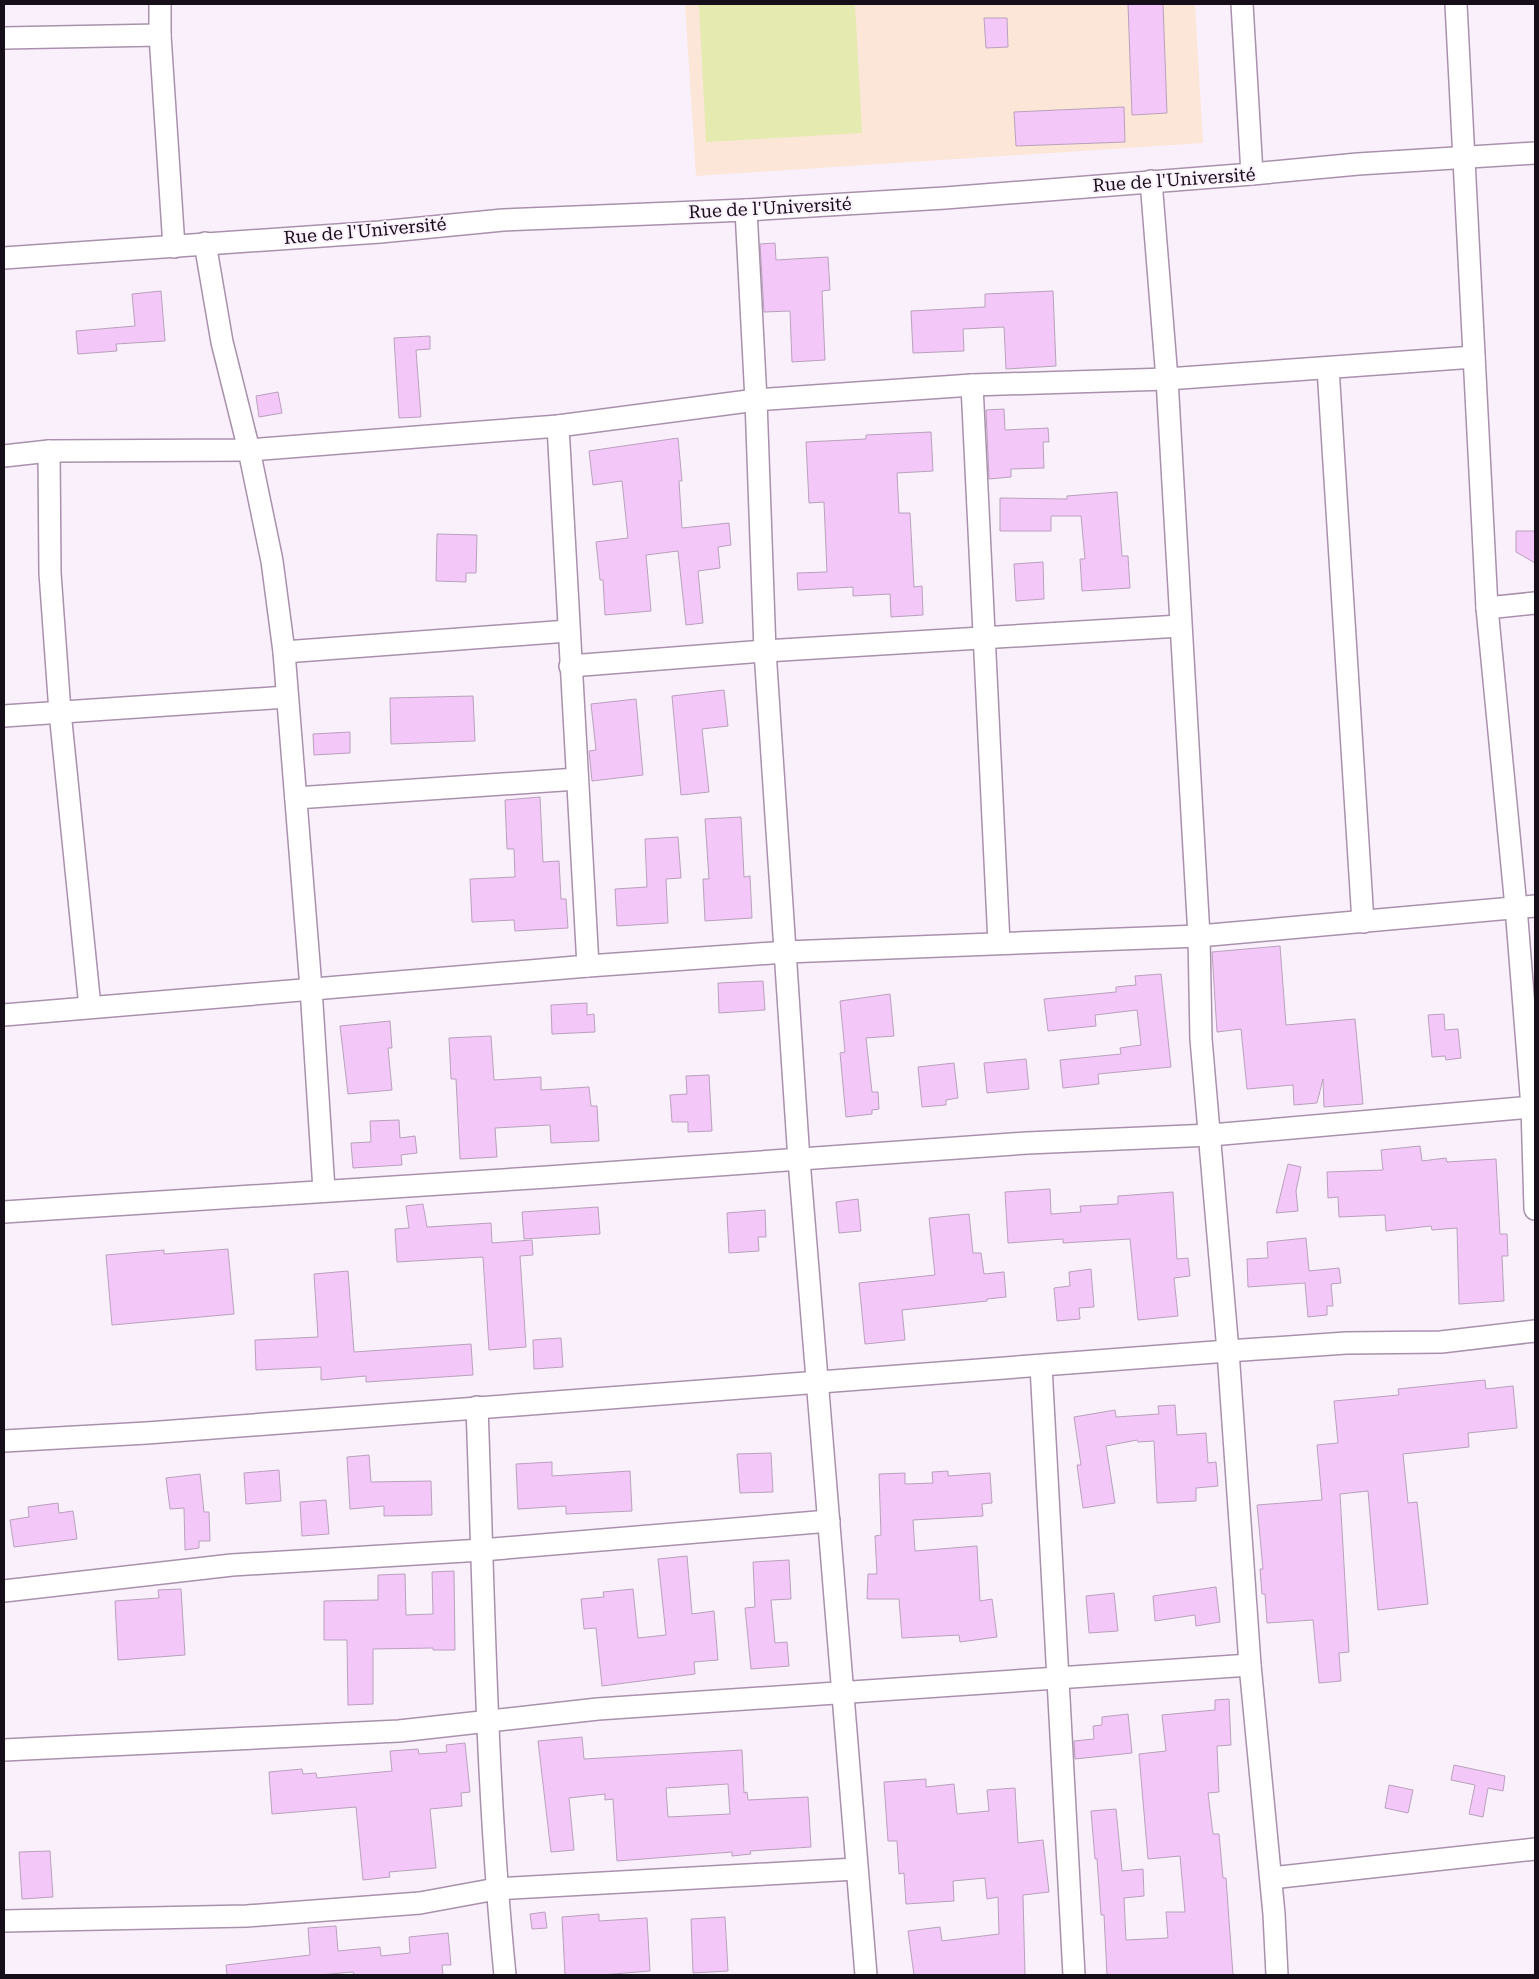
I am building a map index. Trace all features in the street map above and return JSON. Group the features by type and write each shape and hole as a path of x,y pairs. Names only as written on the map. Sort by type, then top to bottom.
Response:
{"street":[{"path":"160,4 160,35 174,247"},
{"path":"1242,4 1252,174"},
{"path":"1456,4 1466,158 1487,608 1526,906 1535,1209"},
{"path":"4,38 160,35"},
{"name":"Rue de l'Université","path":"4,258 380,232 503,220 746,210 946,198 1358,164 1535,153"},
{"path":"1151,181 1167,379 1199,936 1201,1039 1211,1135 1250,1665 1271,1878 1277,1975"},
{"path":"746,210 756,400 765,651 799,1160 866,1975"},
{"path":"205,243 222,342 249,450 272,561 284,652 311,988 324,1190"},
{"path":"4,456 49,451 249,450 558,426 756,400 972,385 1167,379 1474,357"},
{"path":"1328,368 1362,922"},
{"path":"972,385 999,944"},
{"path":"558,426 588,966"},
{"path":"49,451 50,573 60,712 90,1007"},
{"path":"1487,608 1535,604"},
{"path":"570,666 765,651 1180,626"},
{"path":"284,652 568,631"},
{"path":"4,716 287,697"},
{"path":"296,798 577,780"},
{"path":"4,1015 588,966 786,952 1199,936 1526,906"},
{"path":"4,1212 799,1160 1027,1143 1211,1135 1532,1107"},
{"path":"4,1441 147,1432 1228,1351 1346,1343 1441,1342 1535,1331"},
{"path":"1041,1366 1074,1975"},
{"path":"476,1407 496,1889 505,1975"},
{"path":"4,1591 232,1565 482,1550 829,1521"},
{"path":"4,1750 399,1731 607,1708 1250,1665"},
{"path":"1271,1878 1535,1849"},
{"path":"4,1921 247,1916 420,1904 496,1889 856,1870"}],"shaded area":[{"path":"685,4 1195,4 1203,143 696,176"}],"green space":[{"path":"699,4 855,4 862,133 706,142"}],"building":[{"path":"1128,4 1163,4 1167,113 1132,115"},
{"path":"984,18 1007,18 1008,47 986,48"},
{"path":"1124,107 1125,142 1016,146 1014,112"},
{"path":"775,243 776,260 828,257 830,290 822,291 825,360 792,362 790,311 764,312 760,244"},
{"path":"161,291 165,341 116,344 117,351 78,354 76,331 135,326 132,294"},
{"path":"1053,291 1056,366 1006,369 1004,327 963,329 964,351 913,353 911,311 985,307 985,294"},
{"path":"430,336 430,349 416,350 421,417 399,418 394,338"},
{"path":"278,392 282,413 259,417 256,396"},
{"path":"1004,409 1005,430 1048,428 1049,442 1043,442 1044,468 1011,469 1011,477 989,479 986,410"},
{"path":"931,432 933,471 897,473 899,513 910,513 914,587 922,586 923,615 891,617 890,594 853,596 853,587 798,590 797,573 827,572 824,502 809,503 806,442 866,439 866,435"},
{"path":"678,438 682,481 679,481 682,528 729,523 731,545 718,547 720,568 698,571 703,623 686,625 678,551 646,555 651,611 605,615 603,580 600,580 596,542 628,538 622,481 593,485 589,451"},
{"path":"1117,492 1122,556 1128,556 1130,588 1082,591 1080,559 1085,559 1081,516 1051,516 1051,531 1000,531 1000,498 1067,499 1067,496"},
{"path":"1516,531 1535,531 1535,563 1516,552"},
{"path":"437,534 477,535 476,573 466,573 466,582 436,581"},
{"path":"1043,562 1044,599 1016,601 1014,564"},
{"path":"724,690 728,726 702,729 709,792 681,795 672,696"},
{"path":"473,696 475,741 391,744 390,698"},
{"path":"636,699 643,775 592,781 589,751 596,750 591,704"},
{"path":"350,732 350,753 314,755 313,734"},
{"path":"540,797 543,862 559,861 561,899 566,899 568,928 515,931 514,920 472,922 470,879 515,877 514,849 507,849 505,800"},
{"path":"741,817 744,877 750,876 752,918 705,921 703,879 709,879 705,819"},
{"path":"678,837 681,878 666,879 668,923 617,926 615,889 647,887 645,839"},
{"path":"1280,946 1286,1025 1355,1019 1363,1104 1324,1107 1323,1079 1317,1103 1294,1105 1293,1085 1247,1089 1241,1029 1217,1032 1212,952"},
{"path":"1161,974 1171,1067 1098,1074 1099,1084 1063,1088 1060,1060 1121,1054 1120,1048 1141,1045 1137,1010 1095,1015 1096,1026 1048,1031 1044,999 1116,992 1116,987 1136,985 1135,976"},
{"path":"763,981 765,1010 719,1013 718,983"},
{"path":"890,994 894,1036 866,1038 872,1092 878,1092 879,1109 872,1110 872,1114 846,1117 840,1053 845,1052 840,1001"},
{"path":"587,1003 587,1015 594,1014 595,1032 552,1034 551,1005"},
{"path":"1444,1014 1445,1030 1458,1029 1461,1058 1446,1060 1445,1056 1432,1057 1428,1015"},
{"path":"390,1021 392,1048 388,1048 392,1090 348,1094 340,1026"},
{"path":"491,1036 494,1080 541,1077 541,1090 589,1087 591,1106 597,1106 599,1141 551,1143 550,1125 495,1128 497,1157 460,1159 456,1079 451,1079 449,1038"},
{"path":"1026,1059 1029,1089 987,1093 984,1063"},
{"path":"954,1063 958,1098 946,1100 946,1105 922,1107 918,1067"},
{"path":"709,1075 712,1131 688,1132 688,1122 672,1122 670,1095 687,1094 686,1076"},
{"path":"399,1120 400,1138 415,1136 417,1153 401,1155 402,1165 353,1168 351,1143 371,1142 370,1121"},
{"path":"1420,1146 1422,1161 1446,1158 1447,1162 1496,1159 1500,1234 1507,1234 1508,1256 1502,1256 1504,1301 1459,1304 1457,1228 1432,1230 1431,1226 1386,1231 1385,1215 1339,1217 1338,1197 1328,1198 1327,1172 1383,1170 1381,1150"},
{"path":"1288,1164 1301,1167 1296,1191 1298,1211 1276,1213"},
{"path":"1050,1189 1051,1214 1081,1212 1080,1206 1118,1204 1118,1196 1173,1192 1177,1259 1188,1258 1190,1276 1174,1278 1178,1316 1138,1320 1130,1239 1063,1243 1063,1239 1008,1243 1005,1192"},
{"path":"858,1199 861,1231 839,1233 836,1202"},
{"path":"423,1204 427,1227 491,1223 492,1243 532,1240 533,1255 520,1256 526,1347 489,1350 483,1257 397,1262 395,1229 409,1228 406,1206"},
{"path":"598,1207 600,1234 524,1239 522,1212"},
{"path":"765,1210 766,1237 758,1237 759,1251 729,1253 727,1213"},
{"path":"969,1214 973,1253 981,1253 984,1274 1004,1272 1006,1297 987,1299 987,1301 902,1310 905,1340 865,1344 859,1283 935,1275 929,1218"},
{"path":"1306,1238 1309,1271 1339,1268 1341,1283 1331,1284 1333,1306 1327,1306 1327,1315 1308,1317 1305,1283 1248,1287 1247,1259 1268,1258 1267,1242"},
{"path":"228,1249 234,1314 112,1325 106,1255 164,1250 164,1254"},
{"path":"1091,1269 1094,1307 1079,1308 1080,1319 1057,1321 1054,1288 1070,1286 1069,1272"},
{"path":"348,1271 354,1352 471,1344 473,1375 366,1382 366,1376 321,1380 321,1367 256,1370 255,1340 318,1337 314,1274"},
{"path":"561,1338 563,1367 534,1369 533,1340"},
{"path":"1485,1380 1486,1389 1513,1386 1517,1428 1468,1433 1469,1447 1403,1454 1408,1503 1417,1502 1428,1604 1378,1610 1368,1491 1340,1494 1349,1652 1339,1653 1341,1681 1319,1683 1313,1620 1267,1623 1265,1594 1262,1594 1260,1569 1263,1569 1257,1505 1322,1500 1317,1445 1338,1443 1334,1401 1399,1395 1398,1389"},
{"path":"1175,1405 1177,1435 1206,1433 1208,1463 1216,1462 1218,1486 1196,1488 1196,1501 1157,1503 1154,1441 1138,1442 1137,1440 1106,1446 1115,1503 1083,1508 1077,1465 1081,1465 1074,1417 1115,1410 1116,1417 1159,1414 1158,1406"},
{"path":"771,1453 773,1492 740,1493 737,1454"},
{"path":"369,1455 371,1482 431,1481 432,1515 384,1516 384,1506 350,1509 347,1457"},
{"path":"552,1462 552,1476 630,1471 632,1511 566,1514 566,1506 518,1509 516,1464"},
{"path":"279,1470 281,1501 246,1504 244,1473"},
{"path":"948,1471 948,1476 990,1473 992,1503 982,1504 983,1516 913,1520 915,1551 977,1546 980,1601 992,1599 997,1637 960,1642 959,1635 902,1638 899,1599 867,1599 868,1574 877,1574 875,1536 881,1535 879,1474 905,1473 905,1484 933,1483 932,1472"},
{"path":"200,1474 204,1512 209,1512 210,1541 199,1541 199,1548 185,1550 184,1508 170,1509 166,1478"},
{"path":"326,1500 329,1534 302,1536 300,1502"},
{"path":"58,1503 59,1513 73,1511 77,1539 14,1547 10,1520 29,1517 28,1507"},
{"path":"687,1556 692,1614 714,1611 718,1660 694,1662 695,1674 602,1686 596,1628 584,1629 581,1599 604,1597 603,1592 633,1589 638,1638 666,1635 658,1559"},
{"path":"789,1560 791,1599 771,1600 775,1643 787,1642 789,1666 751,1669 745,1608 755,1607 753,1562"},
{"path":"454,1571 455,1650 433,1650 433,1648 373,1649 373,1704 348,1705 347,1640 324,1640 324,1601 378,1600 378,1575 405,1574 406,1615 433,1614 432,1572"},
{"path":"1216,1587 1220,1622 1196,1626 1195,1615 1155,1621 1153,1596"},
{"path":"181,1589 185,1655 118,1660 115,1601 159,1598 158,1590"},
{"path":"1114,1593 1118,1631 1089,1633 1086,1596"},
{"path":"1229,1699 1231,1745 1217,1746 1219,1792 1208,1793 1213,1834 1219,1834 1223,1878 1226,1878 1233,1975 1107,1975 1104,1915 1101,1915 1091,1811 1116,1809 1122,1871 1143,1869 1144,1896 1124,1898 1126,1940 1168,1938 1166,1912 1185,1912 1180,1856 1148,1859 1139,1754 1166,1751 1162,1715 1215,1710 1215,1700"},
{"path":"1128,1714 1132,1753 1075,1759 1074,1741 1094,1739 1093,1726 1102,1725 1102,1717"},
{"path":"582,1737 584,1759 742,1750 744,1793 747,1792 748,1800 808,1797 811,1847 750,1851 751,1854 732,1856 732,1852 617,1861 613,1799 605,1800 605,1794 569,1798 574,1850 551,1852 538,1741","holes":["728,1784 730,1814 668,1817 666,1788"]},
{"path":"465,1743 470,1792 461,1793 462,1806 430,1809 436,1868 389,1872 390,1877 363,1880 356,1807 272,1814 269,1772 302,1769 303,1774 316,1773 317,1778 392,1771 390,1751 418,1749 419,1754 447,1752 446,1745"},
{"path":"1454,1765 1505,1776 1503,1791 1488,1788 1483,1817 1469,1814 1475,1785 1451,1780"},
{"path":"926,1779 926,1787 954,1784 957,1814 989,1811 987,1790 1015,1788 1018,1843 1043,1840 1049,1892 1023,1895 1025,1975 914,1975 908,1931 940,1927 942,1941 999,1934 998,1897 987,1899 985,1878 953,1881 954,1901 906,1904 904,1873 899,1874 897,1841 888,1841 884,1782"},
{"path":"1389,1785 1413,1790 1408,1813 1385,1808"},
{"path":"50,1851 53,1897 22,1899 19,1852"},
{"path":"545,1912 547,1928 532,1929 530,1914"},
{"path":"599,1914 599,1921 647,1918 650,1971 602,1975 565,1975 562,1917"},
{"path":"725,1917 728,1971 693,1973 691,1919"},
{"path":"336,1926 338,1951 380,1947 381,1956 410,1953 409,1937 448,1933 451,1965 442,1965 443,1975 354,1975 353,1972 319,1975 227,1975 226,1965 310,1955 308,1928"}]}
